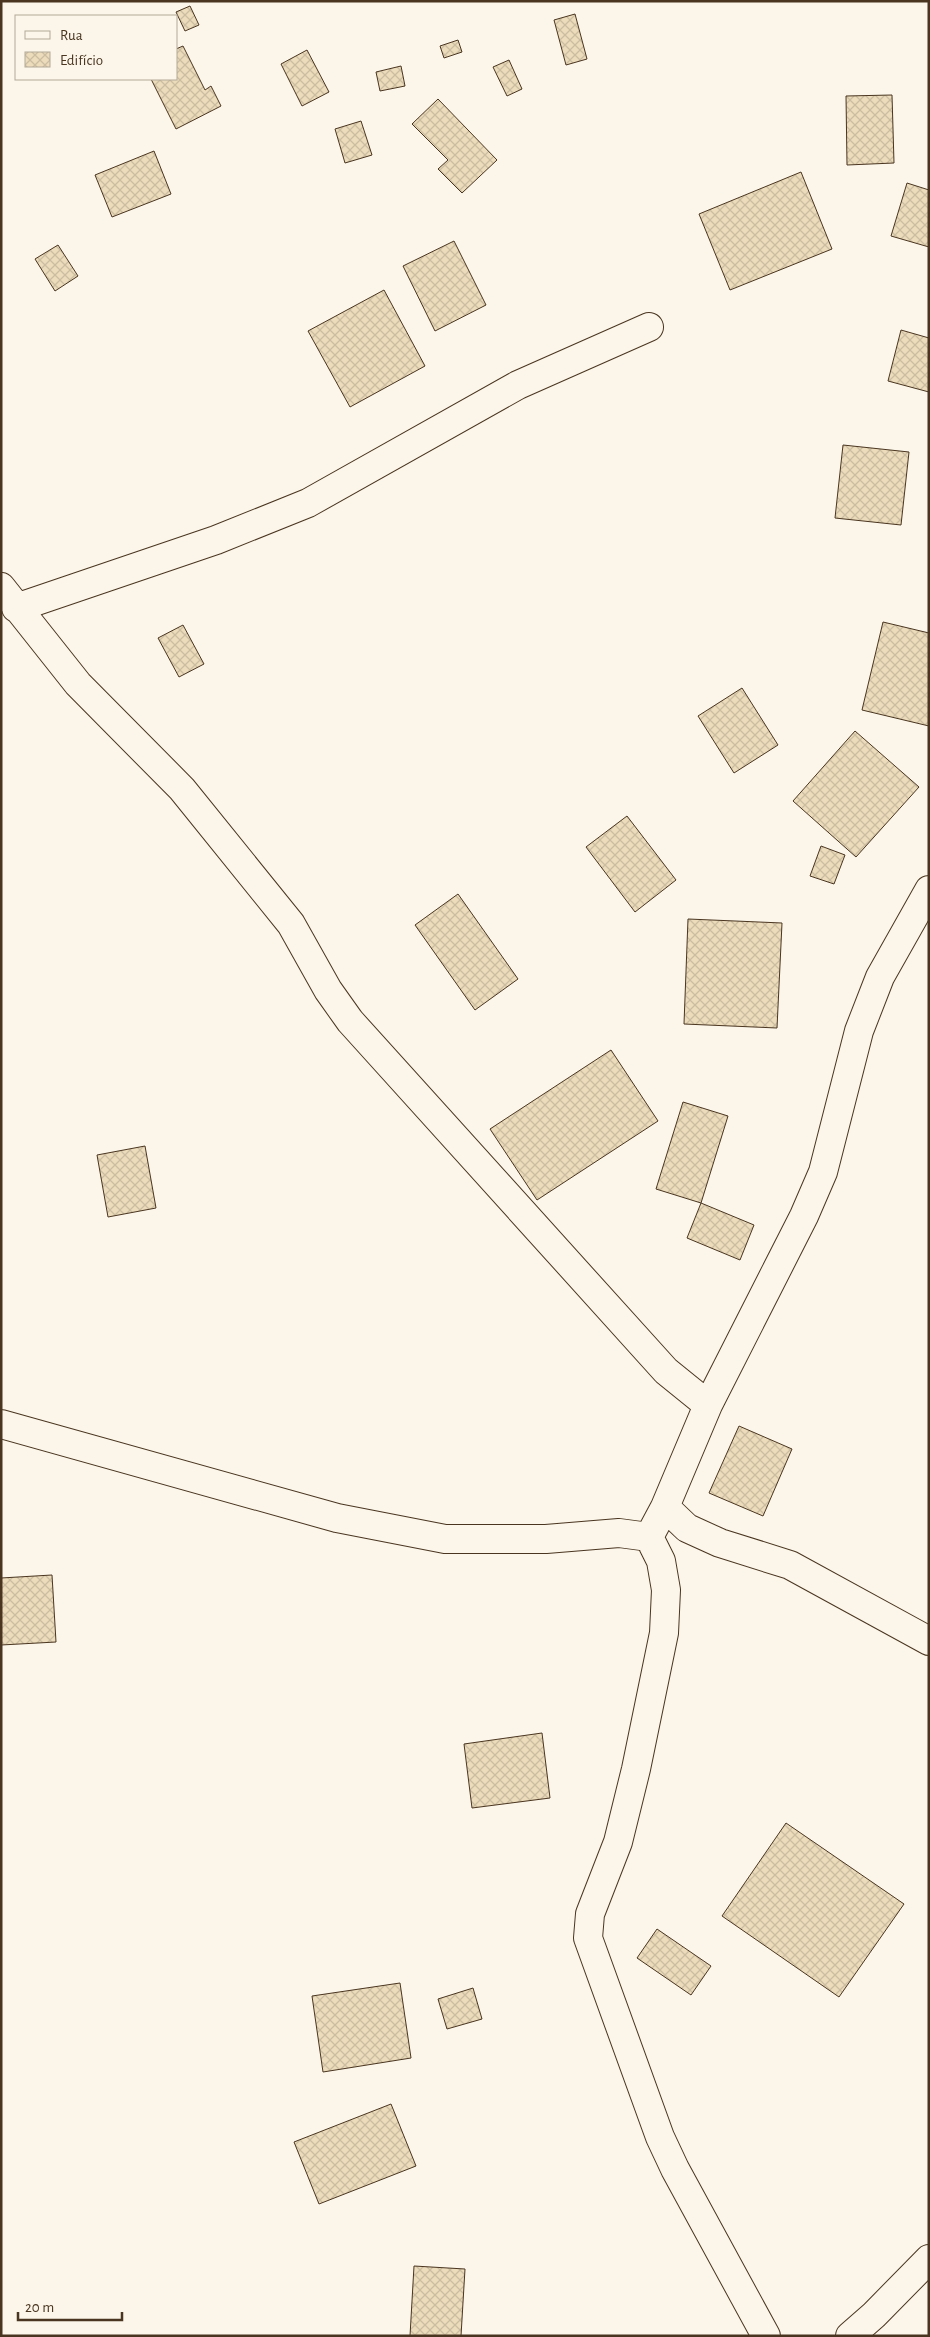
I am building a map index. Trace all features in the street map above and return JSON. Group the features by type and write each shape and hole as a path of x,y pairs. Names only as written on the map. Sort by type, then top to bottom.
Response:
{"street":[{"path":"649,327 518,385 308,503 216,540 9,598 78,684 182,788 291,924 328,990 350,1021 666,1371 708,1405"},
{"path":"649,1537 665,1507 708,1405 804,1216 823,1172 862,1022 880,977 929,890"},
{"path":"1,1424 337,1518 445,1539 546,1539 619,1533 649,1537"},
{"path":"665,1507 687,1528 720,1543 790,1564 929,1641"},
{"path":"649,1537 661,1561 666,1590 664,1633 634,1778 618,1842 590,1914 588,1938 660,2137 675,2169 766,2336"},
{"path":"850,2336 874,2315 929,2259"}],"building":[{"path":"190,6 199,25 185,31 176,12"},
{"path":"575,14 587,59 566,65 554,20"},
{"path":"458,40 462,52 444,58 440,46"},
{"path":"183,46 205,90 211,86 221,106 176,129 152,80 178,80 178,48"},
{"path":"307,50 329,92 302,106 281,64"},
{"path":"509,60 522,89 507,96 493,67"},
{"path":"401,66 405,86 380,91 376,72"},
{"path":"892,95 894,163 847,165 846,96"},
{"path":"438,99 497,160 462,193 438,169 448,160 412,124"},
{"path":"361,121 372,155 345,163 335,129"},
{"path":"154,151 171,194 112,217 95,175"},
{"path":"801,172 832,249 730,290 699,214"},
{"path":"907,183 929,190 929,247 891,236"},
{"path":"454,241 486,305 435,331 403,266"},
{"path":"58,245 78,276 55,291 35,259"},
{"path":"384,290 425,366 350,407 308,331"},
{"path":"901,330 929,338 929,392 888,381"},
{"path":"843,445 909,452 901,525 835,518"},
{"path":"883,622 929,633 929,726 862,710"},
{"path":"183,625 204,664 179,677 158,638"},
{"path":"742,688 778,745 734,773 698,716"},
{"path":"855,731 919,787 856,857 793,801"},
{"path":"627,816 676,880 635,912 586,847"},
{"path":"821,846 845,855 834,884 810,876"},
{"path":"458,894 518,979 475,1010 415,925"},
{"path":"688,919 782,923 777,1028 684,1024"},
{"path":"611,1050 658,1121 537,1200 490,1129"},
{"path":"683,1102 728,1116 701,1203 656,1189"},
{"path":"145,1146 156,1208 108,1217 97,1155"},
{"path":"701,1203 754,1225 740,1260 687,1238"},
{"path":"739,1426 792,1449 763,1516 709,1493"},
{"path":"52,1575 56,1642 1,1645 1,1578"},
{"path":"542,1733 550,1798 472,1808 464,1744"},
{"path":"786,1823 904,1904 839,1997 722,1916"},
{"path":"657,1929 711,1966 691,1995 637,1958"},
{"path":"400,1983 411,2058 323,2072 312,1996"},
{"path":"473,1988 482,2019 447,2029 438,1999"},
{"path":"391,2104 416,2166 319,2204 294,2142"},
{"path":"414,2266 465,2269 461,2336 410,2336"}]}
